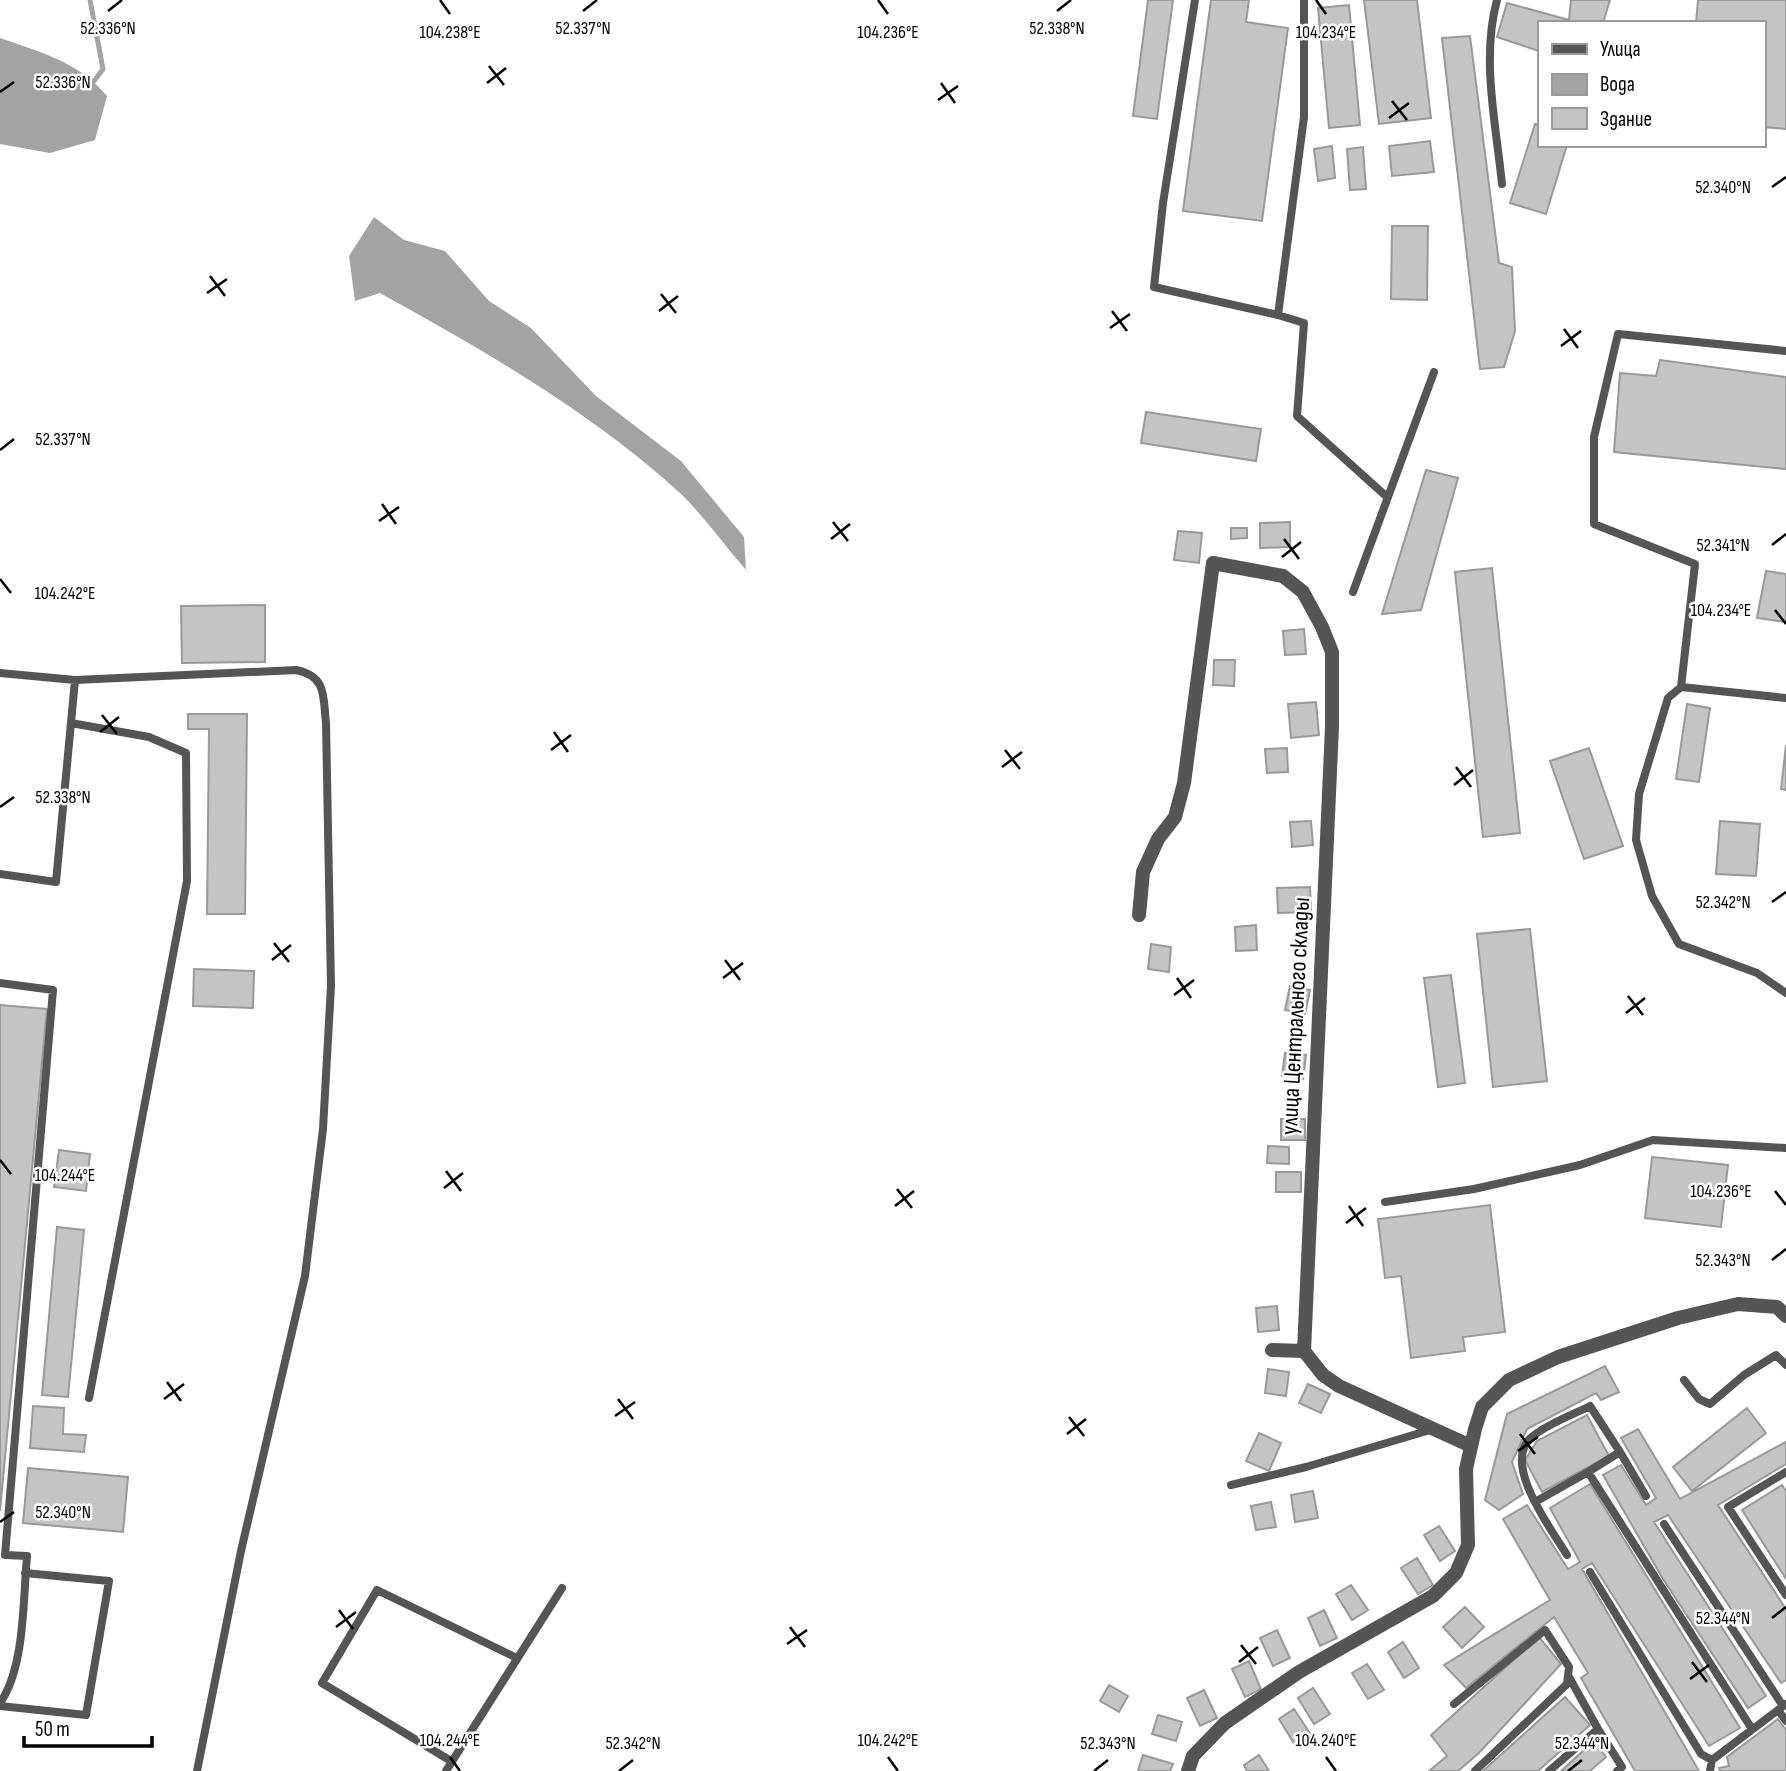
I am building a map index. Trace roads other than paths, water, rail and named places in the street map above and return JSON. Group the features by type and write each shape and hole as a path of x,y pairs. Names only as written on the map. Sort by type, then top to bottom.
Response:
{"street":[{"name":"улица Центрального склады","path":"1139,915 1143,872 1158,839 1175,817 1184,783 1213,563 1283,576 1303,592 1332,652 1332,726 1304,1351"},
{"path":"1188,1771 1193,1755 1225,1723 1332,1652 1433,1597 1456,1573 1468,1545 1466,1469 1471,1446 1482,1407 1509,1380 1558,1357 1678,1318 1738,1304 1777,1307 1786,1316"},
{"path":"1272,1350 1304,1351 1323,1375 1339,1386 1471,1446"}],"lane":[{"path":"1195,0 1163,203 1154,287 1304,323 1297,416 1387,497"},
{"path":"1278,315 1304,117 1304,0"},
{"path":"1497,0 1491,20 1490,70 1502,184"},
{"path":"1786,351 1618,334 1594,438 1594,524 1695,564 1681,687 1668,698 1639,794 1636,840 1652,896 1679,944 1757,973 1786,993"},
{"path":"1353,593 1434,372"},
{"path":"0,673 75,680 296,670 310,673 318,679 326,723 331,986 323,1129 305,1276 240,1551 197,1771"},
{"path":"0,874 56,882 75,680"},
{"path":"1681,687 1786,698"},
{"path":"71,723 149,737 186,753 187,881 89,1398"},
{"path":"0,983 53,990 5,1555 27,1556 25,1573 15,1666 7,1693 0,1704 86,1715 109,1581 25,1573"},
{"path":"1385,1202 1474,1189 1580,1165 1653,1140 1786,1148"},
{"path":"1684,1381 1699,1399 1710,1404 1744,1375 1776,1355 1786,1365"},
{"path":"1567,1555 1527,1488 1520,1458 1531,1437 1590,1406 1646,1496"},
{"path":"1231,1485 1306,1467 1433,1429"},
{"path":"1535,1502 1620,1452"},
{"path":"1588,1472 1752,1729"},
{"path":"1785,1476 1728,1507 1786,1595"},
{"path":"1664,1524 1782,1706 1786,1721"},
{"path":"1590,1572 1702,1754 1712,1760"},
{"path":"446,1771 562,1587"},
{"path":"451,1761 322,1683 377,1590 517,1658"},
{"path":"1454,1704 1545,1630 1569,1667 1567,1684 1475,1771"},
{"path":"1568,1676 1622,1767 1617,1771"},
{"path":"1710,1771 1712,1760 1782,1706"},
{"path":"1549,1771 1598,1729"}],"water":[{"path":"0,38 71,66 96,84 107,96 95,140 50,153 0,144"},
{"path":"374,217 404,240 445,251 489,301 531,328 596,396 681,461 744,537 746,570 680,493 574,409 498,360 380,293 355,301 349,256"}],"waterway":[{"path":"90,0 103,69 94,81"}]}
